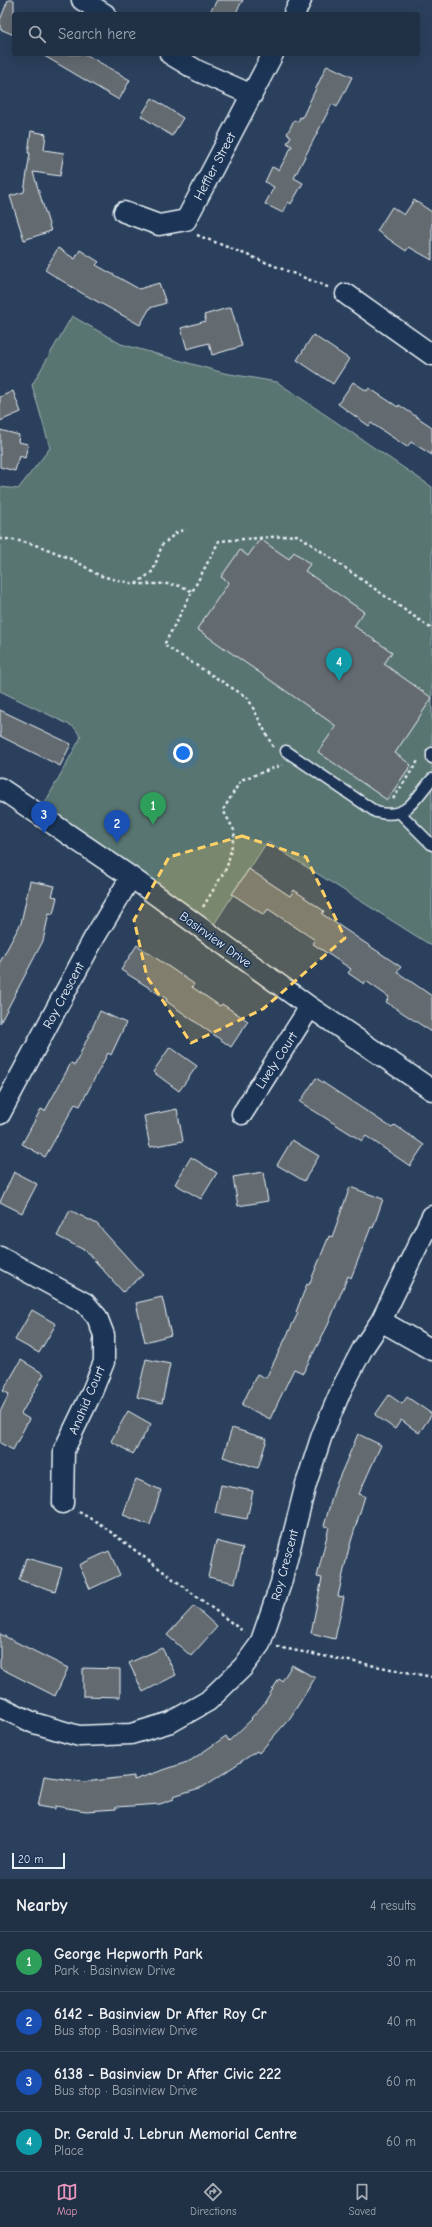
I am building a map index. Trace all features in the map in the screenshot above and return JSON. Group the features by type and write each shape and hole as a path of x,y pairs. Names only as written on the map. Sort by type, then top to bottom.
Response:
{"street":[{"path":"82,0 102,12"},
{"path":"295,12 301,0"},
{"path":"173,56 198,71 252,95"},
{"name":"Heffler Street","path":"124,212 159,226 186,220 272,56"},
{"path":"346,294 432,355"},
{"name":"Basinview Drive","path":"0,788 131,878 310,1007 432,1090"},
{"name":"Roy Crescent","path":"0,1114 93,940 131,878"},
{"name":"Lively Court","path":"242,1114 310,1007"},
{"name":"Roy Crescent","path":"0,1706 34,1723 79,1736 130,1734 171,1722 208,1701 243,1667 260,1644 281,1583 296,1520 322,1435 342,1388 363,1348 381,1321 432,1216"},
{"name":"Anahid Court","path":"0,1257 85,1303 97,1317 104,1335 104,1362 91,1394 64,1450 62,1503"},
{"path":"381,1321 432,1350"}],"lane":[{"path":"282,754 297,758 376,812 390,815 400,813 432,779"},
{"path":"400,813 432,845"}],"path":[{"path":"169,223 346,294"},
{"path":"135,584 153,571 162,545 172,536 186,528"},
{"path":"276,752 248,698 164,645 191,591 219,541 298,535 432,629"},
{"path":"0,539 12,540 72,560 100,575 135,584 174,584 191,591"},
{"path":"282,754 282,765"},
{"path":"194,923 227,867 235,832 223,810 241,780 297,758"},
{"path":"62,1503 100,1524 260,1644 432,1677"}],"highlighted area":[{"path":"242,836 306,857 345,938 263,1009 191,1043 147,977 134,920 169,857"}],"green space":[{"path":"72,316 121,344 224,373 277,382 432,487 432,946 267,842 211,929 40,812 81,737 74,727 0,691 0,487 18,489 50,448 32,385"}],"building":[{"path":"8,0 14,0 14,12 12,12 12,34 0,29 0,20"},
{"path":"217,0 243,0 236,12 210,12"},
{"path":"44,56 88,56 130,80 119,100"},
{"path":"327,65 352,77 337,107 332,104 294,178 303,183 291,204 288,202 283,213 265,204 274,187 265,182 272,167 279,170 292,146 287,143 291,136 287,134 294,120 298,122 300,117 302,118"},
{"path":"152,98 183,118 172,136 141,116"},
{"path":"31,131 46,134 44,150 64,153 60,176 33,172 51,231 24,240 10,196 24,192 30,153 28,153"},
{"path":"414,200 432,212 432,260 409,247 406,251 377,231 392,207 404,215"},
{"path":"58,248 75,259 80,250 99,262 96,265 139,289 159,283 166,303 150,308 140,325 80,292 45,270"},
{"path":"231,307 242,346 212,355 209,343 187,349 181,328 206,321 204,315"},
{"path":"313,335 349,359 333,384 297,360"},
{"path":"353,382 367,391 369,388 398,407 399,405 432,427 432,455 411,442 407,447 371,423 369,426 338,404"},
{"path":"13,391 21,412 0,421 0,397"},
{"path":"0,430 19,435 18,442 28,444 25,458 19,456 15,471 0,467"},
{"path":"260,539 289,559 294,552 310,564 305,571 364,612 354,626 392,652 384,664 432,698 395,753 411,765 387,800 318,752 336,726 197,629 229,582 221,577 240,550 248,556"},
{"path":"0,710 71,744 60,766 0,736"},
{"path":"249,869 290,896 294,890 324,911 322,914 401,967 397,972 432,996 432,1032 386,1002 389,997 366,981 364,984 348,973 351,969 313,944 315,940 268,909 264,915 232,894"},
{"path":"30,881 55,886 52,896 57,897 53,914 49,913 43,941 0,1023 0,962 21,923"},
{"path":"137,945 194,984 192,987 220,1006 222,1004 248,1021 231,1047 166,1001 167,999 121,970"},
{"path":"100,1011 126,1023 111,1055 108,1053 80,1106 75,1104 45,1157 22,1144 41,1109 45,1111 71,1063 75,1065"},
{"path":"170,1047 197,1066 179,1091 153,1072"},
{"path":"316,1078 392,1128 395,1125 424,1145 410,1166 366,1136 362,1141 300,1102"},
{"path":"177,1109 183,1141 150,1147 144,1116"},
{"path":"292,1140 319,1156 304,1181 277,1165"},
{"path":"191,1157 217,1173 201,1199 175,1184"},
{"path":"14,1172 37,1184 22,1213 0,1202"},
{"path":"263,1172 268,1201 238,1206 233,1177"},
{"path":"350,1187 383,1199 373,1228 371,1227 351,1278 348,1276 328,1325 303,1373 294,1369 270,1419 242,1405 257,1374 266,1378 298,1313 296,1312 307,1284 309,1285 329,1236 332,1237"},
{"path":"70,1210 97,1224 143,1275 123,1292 86,1251 57,1236"},
{"path":"162,1297 171,1335 145,1342 136,1303"},
{"path":"32,1310 56,1324 39,1353 15,1340"},
{"path":"146,1359 170,1364 162,1403 137,1397"},
{"path":"21,1360 44,1374 21,1414 29,1419 13,1450 0,1443 0,1412 9,1394 3,1391"},
{"path":"389,1395 402,1404 407,1397 432,1414 419,1433 401,1420 395,1429 375,1415"},
{"path":"128,1411 151,1424 133,1454 111,1441"},
{"path":"232,1428 267,1439 258,1468 223,1457"},
{"path":"358,1434 381,1445 359,1494 365,1496 349,1548 338,1596 344,1597 335,1639 311,1633 322,1578 317,1577 329,1527 324,1526 335,1487"},
{"path":"136,1479 161,1490 150,1525 123,1515"},
{"path":"221,1485 253,1491 247,1519 215,1513"},
{"path":"216,1541 243,1548 235,1583 208,1577"},
{"path":"109,1551 120,1575 90,1589 79,1565"},
{"path":"26,1558 62,1568 55,1591 19,1580"},
{"path":"194,1606 217,1627 191,1656 167,1635"},
{"path":"0,1634 68,1668 55,1696 0,1668"},
{"path":"162,1648 176,1675 143,1692 129,1663"},
{"path":"292,1665 315,1678 290,1718 259,1753 257,1751 203,1787 173,1796 174,1799 160,1804 86,1811 55,1806 55,1809 38,1806 44,1776 85,1782 134,1776 134,1780 190,1761 226,1736 229,1741 252,1719 251,1718 263,1705 279,1679 282,1681"},
{"path":"83,1668 120,1669 120,1697 83,1696"}],"place":[{"name":"Dr. Gerald J. Lebrun Memorial Centre","path":"339,681"},
{"name":"George Hepworth Park","path":"153,825"},
{"name":"6138 - Basinview Dr After Civic 222","path":"44,834"},
{"name":"6142 - Basinview Dr After Roy Cr","path":"117,843"}]}
